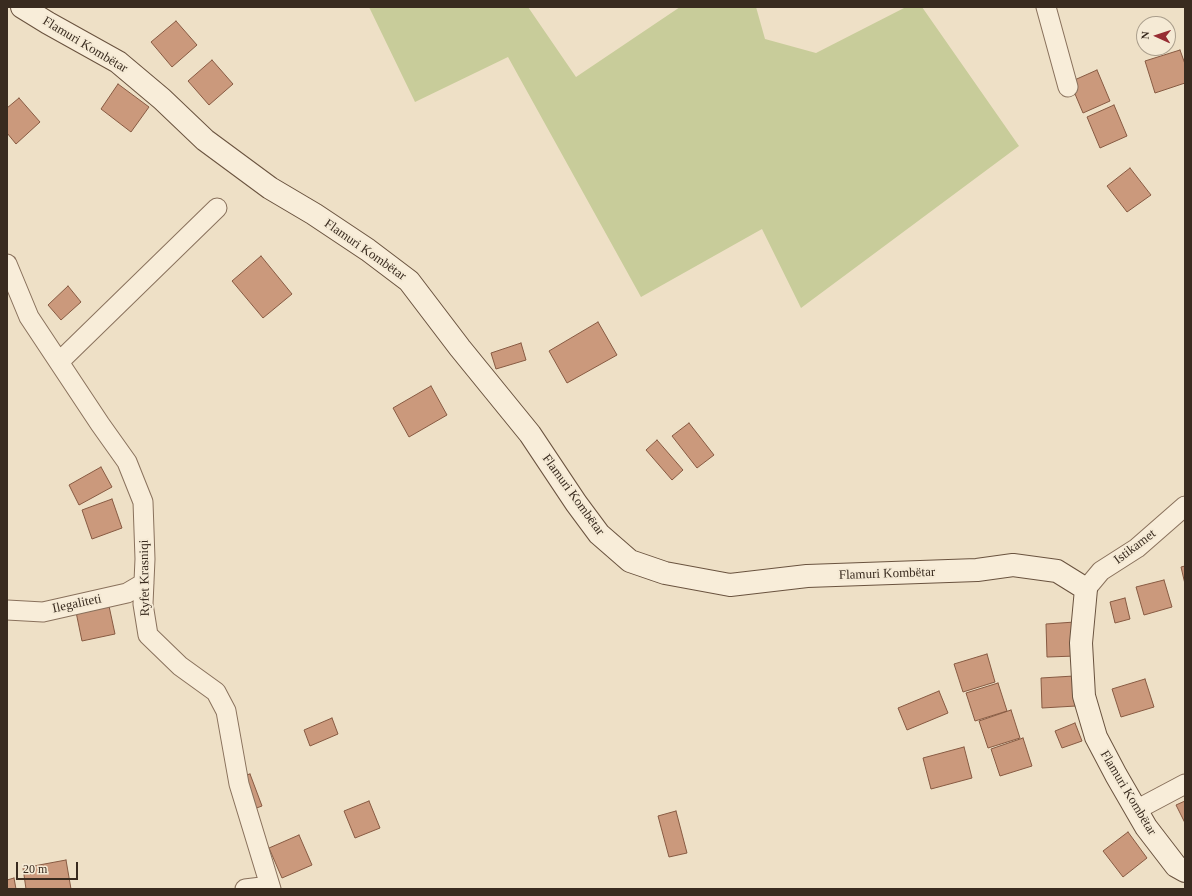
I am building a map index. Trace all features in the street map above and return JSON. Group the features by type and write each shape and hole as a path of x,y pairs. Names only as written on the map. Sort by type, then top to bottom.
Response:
{"street":[{"name":"Flamuri Kombëtar","path":"22,7 118,62 162,99 211,144 270,188 314,214 368,250 409,281 460,348 530,434 576,503 599,534 630,561 665,573 730,585 807,576 977,570 1013,565 1056,570 1086,589 1081,643 1084,696 1096,737 1146,827 1176,866 1185,871"},
{"path":"1046,7 1068,87"},
{"path":"59,362 217,208"},
{"name":"Ryfet Krasniqi","path":"7,264 29,317 127,462 143,502 145,559 143,604 148,635 180,666 216,692 226,711 239,784 270,887"},
{"name":"Istikamet","path":"1086,589 1101,571 1136,548 1185,506"},
{"name":"Ilegaliteti","path":"7,610 43,612 127,593 144,583"},
{"path":"1136,810 1185,784"},
{"path":"245,889 270,887"}],"green space":[{"path":"369,7 528,7 576,77 680,7 756,7 765,39 816,53 906,7 922,7 1019,146 801,308 762,229 641,297 508,57 415,102"}],"building":[{"path":"176,21 197,45 172,67 151,42"},
{"path":"1180,50 1185,64 1185,83 1155,93 1145,61 1161,56 1176,56 1176,51"},
{"path":"212,60 233,84 209,105 188,81"},
{"path":"1097,70 1110,101 1083,113 1070,82"},
{"path":"118,84 149,107 131,132 101,109"},
{"path":"19,98 40,122 16,144 7,133 7,108"},
{"path":"1114,105 1127,136 1100,148 1087,117"},
{"path":"1130,168 1151,195 1127,212 1107,186"},
{"path":"261,256 292,294 263,318 232,281"},
{"path":"68,286 81,302 61,320 48,305"},
{"path":"598,322 617,355 567,383 549,351"},
{"path":"521,343 526,360 496,369 491,353"},
{"path":"431,386 447,415 409,437 393,408"},
{"path":"689,423 714,455 697,468 672,436"},
{"path":"657,440 683,470 672,480 646,450"},
{"path":"101,467 112,487 79,505 69,485"},
{"path":"112,499 122,528 92,539 82,510"},
{"path":"1185,566 1185,584 1181,567"},
{"path":"1164,580 1172,607 1144,615 1136,587"},
{"path":"1125,598 1130,619 1115,623 1110,602"},
{"path":"109,606 115,634 82,641 76,612"},
{"path":"1075,622 1076,656 1047,657 1046,624"},
{"path":"987,654 995,682 963,692 954,664"},
{"path":"1074,676 1076,706 1042,708 1041,678"},
{"path":"1145,679 1154,707 1121,717 1112,689"},
{"path":"998,683 1007,711 975,721 966,693"},
{"path":"939,691 948,713 907,730 898,708"},
{"path":"1011,710 1020,738 988,748 979,721"},
{"path":"332,718 338,734 310,746 304,730"},
{"path":"1075,723 1082,741 1062,748 1055,731"},
{"path":"1023,738 1032,766 1000,776 991,749"},
{"path":"964,747 972,778 931,789 923,758"},
{"path":"250,774 262,806 251,810 239,777"},
{"path":"369,801 380,828 355,838 344,811"},
{"path":"1185,801 1185,823 1176,805"},
{"path":"676,811 687,853 669,857 658,816"},
{"path":"1128,832 1147,858 1123,877 1103,851"},
{"path":"299,835 312,865 282,878 269,848"},
{"path":"66,860 71,889 26,889 23,868"},
{"path":"14,878 16,889 7,889 7,880"}]}
